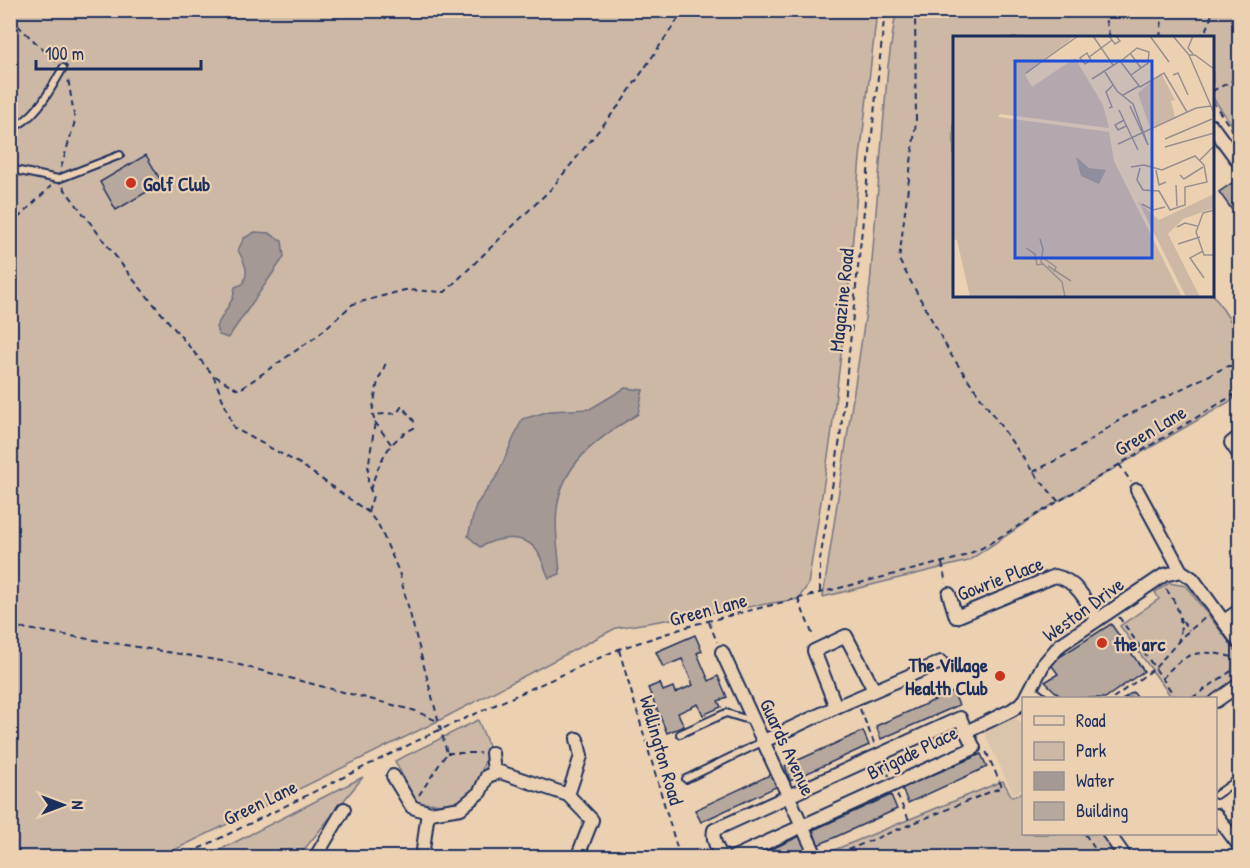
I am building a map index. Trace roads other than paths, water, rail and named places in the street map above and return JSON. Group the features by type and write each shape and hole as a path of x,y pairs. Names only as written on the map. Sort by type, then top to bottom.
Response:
{"street":[{"path":"1214,129 1239,164"},
{"path":"1239,436 1231,443 1239,456"},
{"path":"1137,490 1181,571 1193,579 1239,644"},
{"name":"Weston Drive","path":"1027,696 1043,664 1058,643 1159,579 1181,571"},
{"name":"Gowrie Place","path":"949,594 956,617 1055,576 1066,578 1074,585 1096,620"},
{"path":"1224,621 1239,610"},
{"path":"836,707 814,651 846,636 874,690"},
{"name":"Guards Avenue","path":"722,652 818,858"},
{"path":"764,741 874,690 941,663"},
{"path":"1217,700 1239,684"},
{"name":"Weston Drive","path":"966,732 1012,710 1022,701"},
{"name":"Brigade Place","path":"725,858 712,836 714,830 960,718 974,748 732,858"},
{"path":"568,795 581,756 577,739"},
{"path":"492,755 494,773"},
{"path":"393,776 412,807 430,813 461,808 480,792 488,776 500,772 568,795 592,820 577,858"},
{"path":"315,858 344,809"},
{"path":"422,858 427,819 430,813"},
{"path":"1217,818 1239,847"},
{"path":"1110,835 1126,858"}],"lane":[{"path":"10,129 23,124 33,116 63,68"},
{"path":"10,169 58,179 120,155"},
{"path":"680,734 726,713 755,722"},
{"path":"686,779 764,741"},
{"path":"1217,794 1239,778"}],"water":[{"path":"255,232 269,233 282,241 284,257 228,338 219,335 216,327 233,298 235,287 243,284 245,279 245,267 238,250 244,238"},
{"path":"625,388 643,390 638,414 597,441 586,452 575,464 560,492 556,525 560,574 549,578 537,551 525,541 502,539 480,547 468,536 476,505 497,476 522,419 550,411 590,409"}],"place":[{"name":"Golf Club","path":"131,183"},
{"name":"the arc","path":"1102,643"},
{"name":"The Village Health Club","path":"1000,676"}]}
